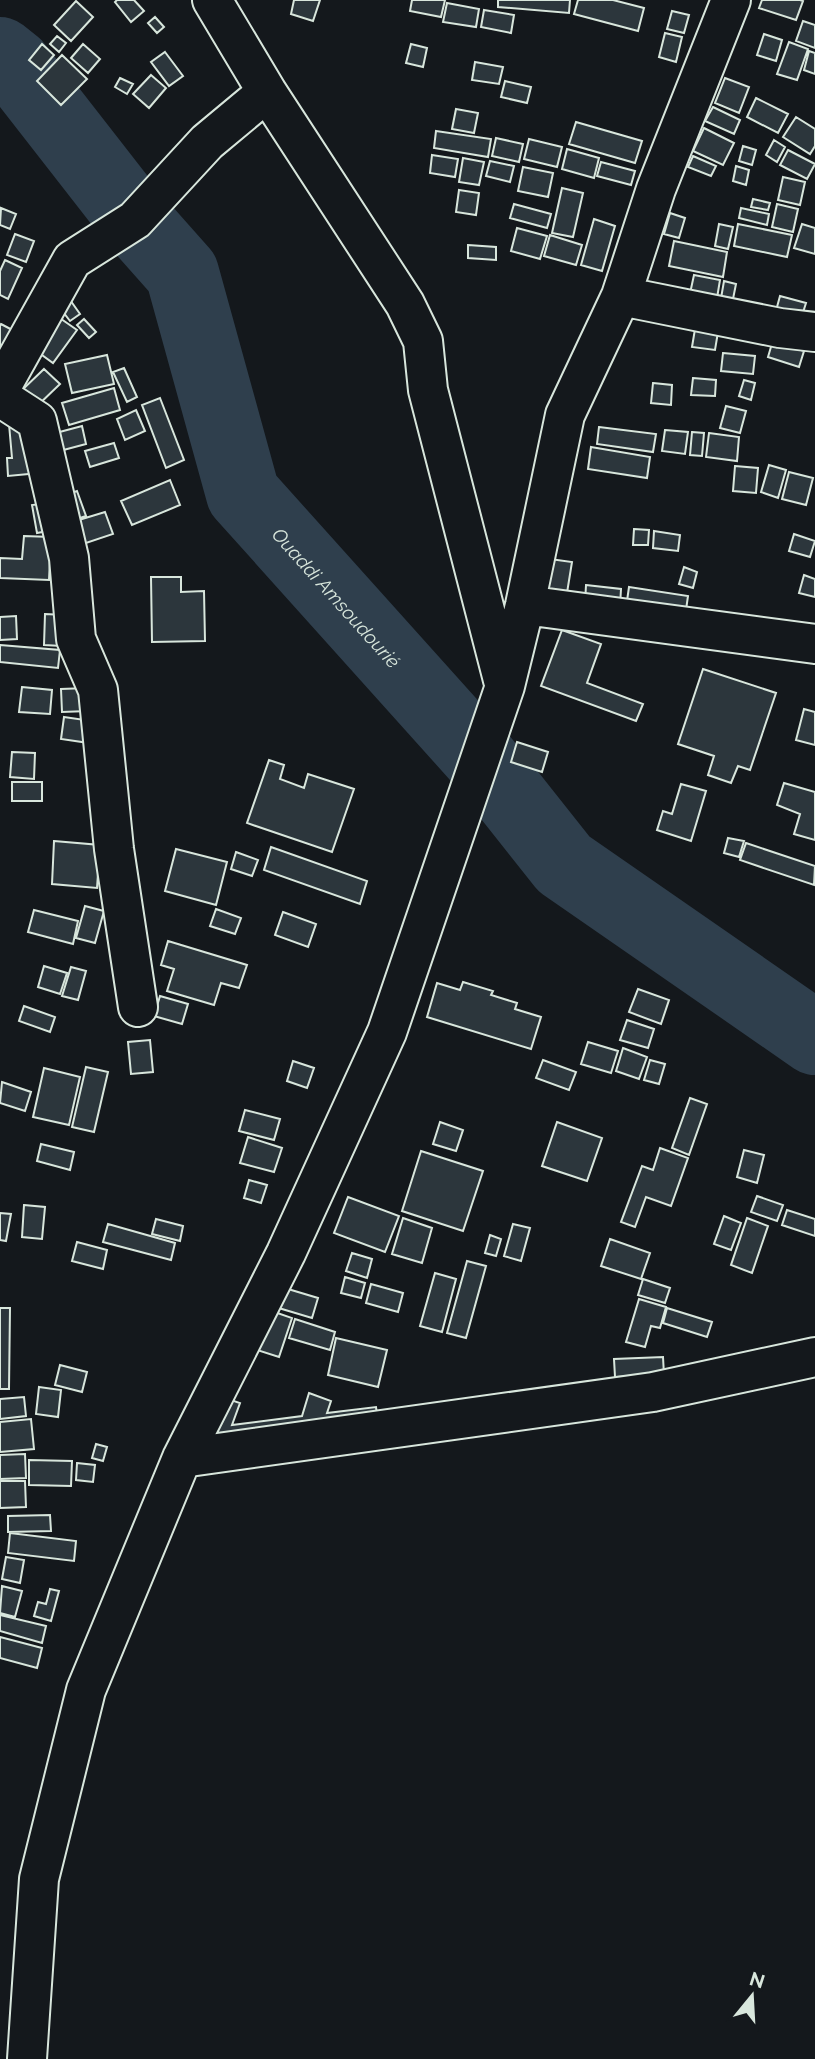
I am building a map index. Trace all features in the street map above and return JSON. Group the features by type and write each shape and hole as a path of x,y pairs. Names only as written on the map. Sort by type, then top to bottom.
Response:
{"street":[{"path":"212,0 267,92 405,304 423,341 428,390 505,686"},
{"path":"27,2059 39,1879 86,1689 182,1458 286,1253 387,1032 505,686 565,415 621,296 656,189 731,0"},
{"path":"0,390 72,260 135,220 207,142 267,92"},
{"path":"621,296 779,328 815,332"},
{"path":"0,397 37,421 69,558 76,639 98,690 114,849 138,1007"},
{"path":"525,605 815,644"},
{"path":"182,1458 653,1392 815,1357"}],"building":[{"path":"134,0 144,11 131,22 115,2"},
{"path":"294,0 320,0 313,21 291,14"},
{"path":"412,0 445,0 441,17 410,11"},
{"path":"498,0 570,0 569,13 498,7"},
{"path":"578,0 613,0 644,8 638,31 574,14"},
{"path":"762,0 803,1 796,20 759,8"},
{"path":"76,1 93,17 71,41 54,25"},
{"path":"447,3 479,9 476,27 443,22"},
{"path":"484,10 514,15 511,33 481,27"},
{"path":"672,11 689,15 684,33 667,29"},
{"path":"155,17 164,27 157,33 148,23"},
{"path":"803,21 815,25 815,48 796,41"},
{"path":"665,33 682,37 676,62 659,57"},
{"path":"764,34 782,40 776,61 757,55"},
{"path":"57,36 66,43 59,52 50,44"},
{"path":"789,42 808,49 797,80 777,74"},
{"path":"42,44 54,55 41,70 29,60"},
{"path":"83,44 100,59 88,73 71,58"},
{"path":"411,44 427,48 423,67 406,63"},
{"path":"809,51 815,53 815,74 804,70"},
{"path":"165,52 183,76 169,86 151,62"},
{"path":"62,55 87,79 61,105 37,81"},
{"path":"475,62 503,67 499,84 472,80"},
{"path":"151,75 166,88 149,108 133,94"},
{"path":"120,78 133,84 127,94 115,87"},
{"path":"725,78 749,87 739,113 715,103"},
{"path":"505,81 531,87 527,103 501,97"},
{"path":"756,98 788,114 778,133 747,117"},
{"path":"713,107 740,120 734,134 705,121"},
{"path":"456,109 478,113 474,133 452,129"},
{"path":"796,117 815,129 815,146 810,154 783,137"},
{"path":"576,122 642,141 635,163 569,144"},
{"path":"704,128 734,143 723,165 693,151"},
{"path":"436,131 491,139 488,157 434,148"},
{"path":"496,138 523,144 519,162 492,156"},
{"path":"529,139 562,147 557,167 524,159"},
{"path":"774,140 785,147 777,162 766,155"},
{"path":"743,146 756,150 752,165 739,161"},
{"path":"567,149 599,158 594,178 562,169"},
{"path":"788,150 815,164 807,179 780,165"},
{"path":"432,155 458,159 455,177 430,173"},
{"path":"693,156 716,166 711,176 688,167"},
{"path":"463,158 484,162 479,185 459,182"},
{"path":"490,161 514,166 510,182 486,176"},
{"path":"601,162 635,171 631,185 597,176"},
{"path":"736,166 749,170 746,185 733,181"},
{"path":"523,167 553,173 548,197 518,191"},
{"path":"783,177 805,182 800,205 778,200"},
{"path":"562,188 583,193 573,237 552,233"},
{"path":"459,190 479,193 476,215 456,212"},
{"path":"753,199 770,203 768,210 751,207"},
{"path":"514,204 551,214 547,228 510,218"},
{"path":"777,204 798,209 793,232 772,227"},
{"path":"1,208 16,214 10,229 0,225"},
{"path":"741,208 769,214 767,225 739,218"},
{"path":"670,213 685,218 679,238 664,234"},
{"path":"594,219 615,226 602,271 581,265"},
{"path":"719,224 733,227 728,249 715,246"},
{"path":"738,224 792,235 787,257 734,246"},
{"path":"802,224 815,228 815,254 794,248"},
{"path":"517,228 547,236 540,259 511,251"},
{"path":"15,234 34,241 26,262 7,255"},
{"path":"550,235 582,245 576,265 544,256"},
{"path":"674,241 727,252 723,277 669,266"},
{"path":"468,245 496,247 496,260 468,258"},
{"path":"5,260 22,268 8,299 0,295 0,271"},
{"path":"694,275 720,280 716,304 689,298"},
{"path":"724,281 736,284 733,299 720,304"},
{"path":"780,296 806,303 799,325 774,318"},
{"path":"68,297 80,314 70,321 57,304"},
{"path":"54,314 77,330 53,363 31,347"},
{"path":"84,319 96,332 89,338 77,325"},
{"path":"1,324 18,333 0,368 0,326"},
{"path":"695,329 718,332 715,350 692,347"},
{"path":"773,340 804,351 799,367 768,357"},
{"path":"723,353 755,356 753,374 721,371"},
{"path":"107,355 114,384 72,393 65,364"},
{"path":"124,368 137,397 127,402 113,372"},
{"path":"44,369 60,384 35,408 20,392"},
{"path":"693,378 716,380 715,396 691,395"},
{"path":"744,380 755,383 751,400 739,396"},
{"path":"653,383 672,385 671,405 651,403"},
{"path":"114,388 120,410 69,425 62,403"},
{"path":"160,398 184,460 166,468 142,405"},
{"path":"726,406 746,411 740,433 720,428"},
{"path":"136,410 145,431 125,440 117,419"},
{"path":"35,422 39,473 8,476 7,458 12,458 9,424"},
{"path":"82,426 86,444 56,452 52,434"},
{"path":"599,427 656,434 653,452 597,444"},
{"path":"665,430 688,432 685,454 662,451"},
{"path":"692,432 704,433 702,456 690,455"},
{"path":"709,433 739,437 737,461 706,457"},
{"path":"114,443 119,458 90,467 85,451"},
{"path":"591,447 650,457 647,478 588,469"},
{"path":"769,465 786,470 778,498 761,492"},
{"path":"735,466 758,468 756,493 733,491"},
{"path":"789,472 813,478 806,505 782,499"},
{"path":"170,480 180,505 132,525 121,501"},
{"path":"77,491 86,516 68,522 60,497"},
{"path":"48,503 53,530 37,533 32,505"},
{"path":"105,512 113,534 77,546 69,523"},
{"path":"634,529 649,530 648,545 633,545"},
{"path":"654,531 680,535 678,551 653,548"},
{"path":"794,534 815,541 810,557 789,551"},
{"path":"24,536 51,537 49,580 0,578 0,558 22,559"},
{"path":"550,559 572,562 566,599 544,595"},
{"path":"684,567 697,572 693,588 679,584"},
{"path":"804,575 815,579 815,597 799,593"},
{"path":"151,577 181,577 181,592 204,591 205,641 152,642"},
{"path":"586,585 621,589 620,606 585,603"},
{"path":"629,587 688,596 685,617 626,608"},
{"path":"45,614 64,615 62,646 44,645"},
{"path":"16,616 17,639 0,640 0,617"},
{"path":"562,630 601,644 587,683 643,704 636,721 541,686"},
{"path":"0,645 60,650 58,668 0,662"},
{"path":"703,669 776,693 750,770 738,766 731,783 708,775 714,756 678,744"},
{"path":"22,687 52,690 50,714 19,712"},
{"path":"87,688 88,711 62,712 61,689"},
{"path":"804,709 815,712 815,745 796,740"},
{"path":"64,717 92,721 89,743 61,739"},
{"path":"517,742 548,752 542,772 511,762"},
{"path":"12,752 35,753 34,779 10,777"},
{"path":"269,760 284,765 280,779 304,788 308,774 354,789 332,852 247,823"},
{"path":"12,782 42,782 42,801 12,801"},
{"path":"784,783 815,792 815,840 794,834 800,814 777,805"},
{"path":"681,784 706,791 691,841 657,830 663,811 672,814"},
{"path":"728,838 744,841 739,857 724,853"},
{"path":"54,841 100,845 97,888 52,884"},
{"path":"746,843 815,866 814,885 740,860"},
{"path":"271,847 367,881 360,904 264,870"},
{"path":"176,849 227,862 216,905 165,891"},
{"path":"236,852 258,860 252,876 231,869"},
{"path":"85,906 104,911 95,943 76,938"},
{"path":"216,909 241,918 235,934 210,926"},
{"path":"34,910 78,921 73,944 28,932"},
{"path":"283,912 316,924 308,947 275,935"},
{"path":"168,941 247,965 239,988 221,983 214,1005 167,991 174,969 161,965"},
{"path":"44,966 67,973 60,994 38,987"},
{"path":"71,967 86,971 78,1000 62,996"},
{"path":"463,982 493,991 491,995 517,1003 515,1009 541,1017 531,1049 427,1017 437,983 460,990"},
{"path":"638,989 669,1000 661,1024 629,1012"},
{"path":"160,996 188,1004 182,1024 154,1016"},
{"path":"24,1006 55,1017 50,1032 19,1021"},
{"path":"627,1020 654,1029 648,1048 620,1040"},
{"path":"150,1040 153,1072 131,1074 128,1042"},
{"path":"588,1042 618,1051 611,1073 581,1064"},
{"path":"623,1048 647,1057 639,1079 616,1071"},
{"path":"543,1060 576,1072 569,1090 536,1078"},
{"path":"650,1060 665,1064 659,1084 644,1080"},
{"path":"293,1061 314,1068 307,1088 287,1081"},
{"path":"86,1067 108,1072 94,1132 72,1127"},
{"path":"44,1068 80,1077 69,1125 33,1117"},
{"path":"2,1082 31,1092 25,1111 0,1103"},
{"path":"690,1098 707,1104 689,1155 672,1148"},
{"path":"245,1110 280,1119 274,1140 239,1131"},
{"path":"440,1122 463,1130 456,1151 433,1144"},
{"path":"557,1122 602,1138 587,1181 542,1166"},
{"path":"248,1137 282,1148 274,1172 240,1163"},
{"path":"41,1144 74,1152 70,1170 37,1161"},
{"path":"660,1148 688,1158 671,1206 646,1197 635,1227 621,1222 642,1166 653,1170"},
{"path":"744,1150 764,1155 757,1183 737,1177"},
{"path":"421,1151 483,1171 463,1231 402,1211"},
{"path":"249,1180 267,1185 261,1203 244,1198"},
{"path":"757,1196 783,1205 777,1221 751,1212"},
{"path":"348,1197 399,1216 385,1252 334,1233"},
{"path":"24,1205 45,1207 42,1239 22,1237"},
{"path":"787,1210 815,1219 815,1236 782,1225"},
{"path":"0,1213 11,1214 6,1241 0,1240"},
{"path":"724,1216 741,1223 731,1250 714,1244"},
{"path":"403,1218 432,1228 422,1263 392,1254"},
{"path":"747,1218 768,1226 752,1273 731,1265"},
{"path":"156,1219 183,1226 180,1241 152,1234"},
{"path":"108,1224 175,1243 171,1260 103,1242"},
{"path":"513,1224 530,1228 521,1261 504,1256"},
{"path":"490,1235 501,1239 496,1256 485,1253"},
{"path":"610,1239 650,1253 641,1279 601,1266"},
{"path":"77,1242 107,1250 103,1269 72,1261"},
{"path":"352,1253 372,1259 367,1278 346,1271"},
{"path":"467,1261 486,1266 466,1338 447,1333"},
{"path":"435,1273 456,1279 442,1332 420,1326"},
{"path":"345,1277 365,1283 361,1298 341,1293"},
{"path":"643,1279 670,1288 665,1303 638,1295"},
{"path":"371,1284 403,1293 398,1312 366,1303"},
{"path":"278,1286 318,1298 312,1318 272,1306"},
{"path":"639,1299 666,1307 660,1328 651,1326 645,1347 626,1342"},
{"path":"0,1308 10,1308 9,1389 0,1389"},
{"path":"263,1308 292,1318 279,1357 251,1348"},
{"path":"667,1308 712,1322 707,1337 663,1323"},
{"path":"295,1319 335,1332 330,1350 289,1338"},
{"path":"336,1338 387,1350 378,1387 328,1375"},
{"path":"663,1357 664,1375 615,1377 614,1359"},
{"path":"60,1365 87,1372 82,1392 55,1385"},
{"path":"39,1387 61,1390 58,1417 36,1414"},
{"path":"309,1393 331,1401 327,1413 376,1407 378,1421 207,1443 222,1397 240,1403 232,1425 302,1416"},
{"path":"24,1397 26,1416 0,1419 0,1399"},
{"path":"31,1419 34,1449 0,1452 0,1422"},
{"path":"96,1444 107,1447 103,1461 92,1458"},
{"path":"25,1454 26,1478 0,1479 0,1455"},
{"path":"29,1460 72,1461 71,1486 29,1485"},
{"path":"77,1463 95,1465 93,1482 76,1480"},
{"path":"0,1481 25,1481 26,1507 0,1508"},
{"path":"50,1515 51,1531 8,1532 8,1516"},
{"path":"10,1533 76,1541 74,1561 8,1553"},
{"path":"6,1557 24,1560 20,1583 2,1579"},
{"path":"2,1586 22,1591 15,1617 0,1613"},
{"path":"50,1589 59,1591 51,1621 34,1616 38,1602 46,1604"},
{"path":"0,1615 46,1626 42,1643 0,1631"},
{"path":"0,1637 42,1648 37,1668 0,1658"}],"waterway":[{"name":"Ouaddi Amsoudourié","path":"0,54 15,66 135,220 182,273 243,494 480,758 564,864 815,1038"}]}
